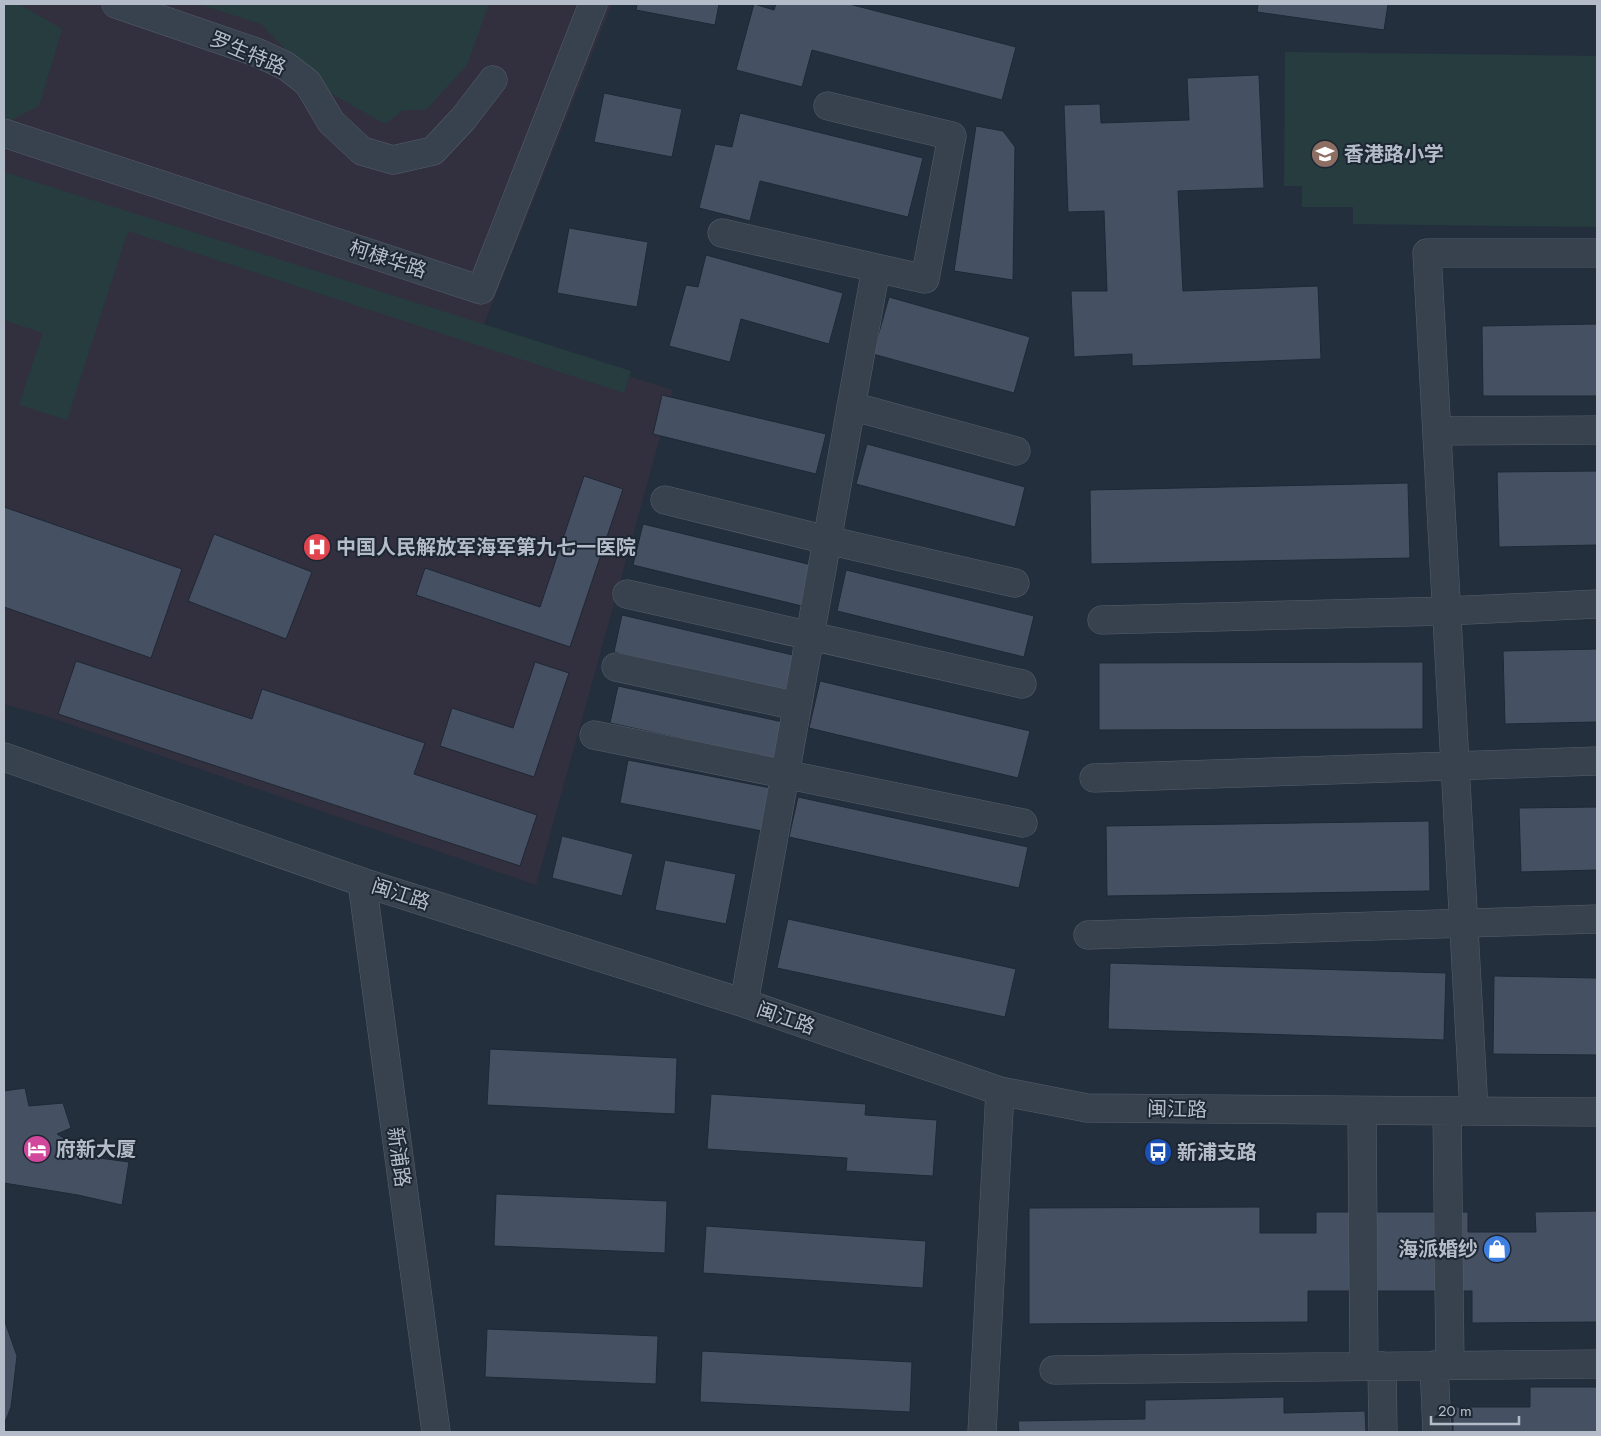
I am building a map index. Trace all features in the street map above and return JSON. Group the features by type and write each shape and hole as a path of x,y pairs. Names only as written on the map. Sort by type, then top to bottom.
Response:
{"street":[{"name":"罗生特路","path":"116,4 256,52 286,66 308,84 331,122 362,151 393,160 433,151 463,119 493,80"},
{"name":"柯棣华路","path":"4,132 480,290 593,4"},
{"path":"722,233 926,279 952,136 828,106"},
{"path":"1437,1432 1460,1111 1464,922 1427,253 1597,253"},
{"path":"744,1003 876,268"},
{"path":"851,406 1016,451"},
{"path":"1437,431 1597,430"},
{"path":"665,500 827,540 1015,583"},
{"path":"627,594 1022,684"},
{"path":"1102,620 1447,611 1597,604"},
{"path":"616,667 797,706"},
{"path":"594,735 1022,823"},
{"name":"闽江路","path":"4,757 362,882 744,1003 1000,1091 1088,1108 1597,1112"},
{"path":"1094,778 1597,761"},
{"name":"新浦路","path":"362,882 436,1432"},
{"path":"1088,935 1597,919"},
{"path":"982,1432 1000,1091"},
{"path":"1362,1111 1373,1366 1383,1432"},
{"path":"1054,1370 1597,1364"}],"shaded area":[{"name":"中国人民解放军海军第九七一医院","path":"4,4 612,4 481,331 673,390 536,885 43,715 4,704"}],"green space":[{"path":"4,4 19,4 62,29 39,106 7,122 4,121"},
{"path":"199,4 489,4 467,65 426,110 403,110 385,124 323,89 261,24"},
{"path":"1285,52 1597,56 1597,227 1353,224 1353,207 1302,207 1302,186 1284,186"},
{"path":"4,172 631,371 624,393 128,231 67,420 19,405 43,333 4,320"}],"building":[{"path":"637,4 719,4 715,25 636,10"},
{"path":"754,4 774,10 776,4 849,4 1016,47 1002,100 812,50 802,87 736,70"},
{"path":"1258,4 1388,4 1384,30 1257,12"},
{"path":"1259,75 1264,188 1178,191 1183,291 1318,286 1321,359 1132,366 1132,354 1074,357 1071,291 1107,291 1104,211 1068,212 1064,105 1100,104 1101,123 1189,120 1187,78"},
{"path":"604,93 682,109 672,157 594,142"},
{"path":"740,113 923,158 908,217 760,181 750,221 699,208 715,144 732,147"},
{"path":"976,126 1003,131 1015,147 1013,280 954,271"},
{"path":"569,228 648,242 637,307 557,293"},
{"path":"706,255 843,293 829,344 741,319 730,362 669,346 686,285 698,287"},
{"path":"889,297 1030,337 1014,393 873,354"},
{"path":"1597,324 1597,396 1483,396 1482,326"},
{"path":"662,395 826,434 816,474 653,434"},
{"path":"867,444 1025,487 1015,527 856,484"},
{"path":"1597,471 1597,545 1499,547 1497,472"},
{"path":"584,476 623,489 570,647 416,595 425,568 540,607"},
{"path":"1408,483 1410,558 1091,564 1090,490"},
{"path":"4,507 182,569 151,658 4,607"},
{"path":"643,524 820,567 810,608 633,565"},
{"path":"214,534 312,572 286,639 188,601"},
{"path":"846,570 1034,616 1024,657 837,611"},
{"path":"622,615 797,656 788,693 614,652"},
{"path":"1597,649 1597,722 1505,724 1503,651"},
{"path":"76,661 252,719 262,689 425,743 414,774 537,815 520,866 58,714"},
{"path":"535,662 569,673 534,777 440,746 452,708 513,728"},
{"path":"1423,662 1423,729 1099,730 1099,663"},
{"path":"820,681 1030,731 1018,778 809,728"},
{"path":"618,686 783,722 774,759 610,723"},
{"path":"628,760 771,788 762,831 620,803"},
{"path":"798,797 1028,847 1019,888 789,837"},
{"path":"1597,807 1597,870 1521,872 1519,808"},
{"path":"1429,821 1430,891 1107,896 1106,826"},
{"path":"562,836 633,854 622,896 552,878"},
{"path":"665,860 736,874 726,924 655,910"},
{"path":"788,919 1016,969 1005,1017 777,968"},
{"path":"1110,963 1446,973 1444,1040 1108,1029"},
{"path":"1494,976 1597,978 1597,1055 1493,1054"},
{"path":"490,1049 677,1058 675,1114 487,1105"},
{"name":"府新大厦","path":"25,1088 29,1106 63,1103 71,1128 57,1134 73,1144 69,1154 129,1162 122,1205 78,1195 4,1183 4,1091"},
{"path":"711,1094 866,1104 865,1115 937,1120 933,1176 846,1171 847,1158 707,1149"},
{"path":"496,1194 667,1201 665,1253 494,1246"},
{"path":"1260,1207 1260,1233 1316,1233 1316,1212 1468,1212 1468,1232 1536,1232 1535,1212 1597,1211 1597,1322 1472,1323 1472,1291 1308,1291 1308,1322 1029,1324 1029,1208"},
{"path":"706,1226 926,1241 923,1288 703,1273"},
{"path":"4,1319 17,1356 11,1407 4,1425"},
{"path":"487,1329 658,1336 656,1384 485,1377"},
{"path":"702,1351 912,1362 910,1412 700,1402"},
{"path":"1530,1387 1597,1387 1597,1432 1453,1432 1453,1407 1530,1407"},
{"path":"1284,1397 1284,1413 1365,1411 1366,1432 1019,1432 1018,1421 1145,1419 1145,1400"}],"place":[{"name":"香港路小学","path":"1325,154"},
{"name":"中国人民解放军海军第九七一医院","path":"317,547"},
{"name":"府新大厦","path":"37,1149"},
{"name":"新浦支路","path":"1158,1152"},
{"name":"海派婚纱","path":"1497,1249"}]}
